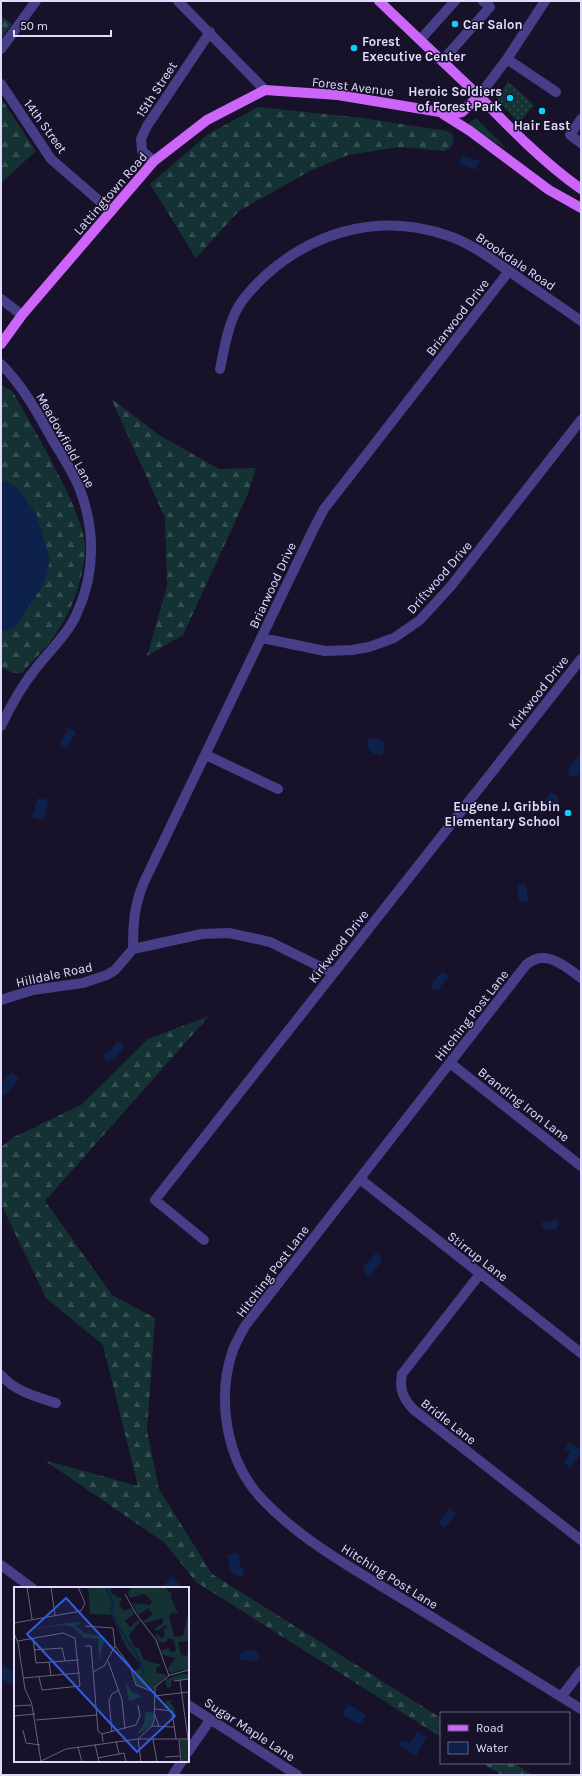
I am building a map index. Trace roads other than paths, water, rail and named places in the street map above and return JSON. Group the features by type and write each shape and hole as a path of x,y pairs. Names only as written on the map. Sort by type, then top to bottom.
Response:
{"main road":[{"path":"379,1 527,144 562,175 581,189"},
{"name":"Forest Avenue","path":"265,90 338,95 440,112 462,112 479,96"},
{"name":"Lattingtown Road","path":"1,344 22,315 154,161 207,120 265,90"},
{"path":"440,112 470,130 549,190 581,208"}],"street":[{"path":"1,49 36,1"},
{"path":"178,1 210,32 265,90"},
{"path":"420,40 455,1"},
{"path":"442,61 490,7 484,1"},
{"path":"479,96 507,59 545,1"},
{"name":"15th Street","path":"154,161 142,151 141,139 147,126 210,32"},
{"path":"507,59 556,92"},
{"name":"14th Street","path":"1,84 51,159 111,211"},
{"path":"581,119 570,135 581,143"},
{"name":"Brookdale Road","path":"220,369 225,342 236,311 253,287 285,258 302,248 330,236 356,229 388,226 427,230 450,236 477,248 581,321"},
{"name":"Briarwood Drive","path":"133,949 134,915 137,899 324,509 509,271"},
{"path":"1,299 22,315"},
{"name":"Meadowfield Lane","path":"1,364 20,385 35,407 78,485 89,516 92,544 90,574 77,614 66,633 37,667 14,699 1,726"},
{"name":"Driftwood Drive","path":"262,638 325,651 352,650 370,647 394,638 420,620 451,586 581,420"},
{"name":"Kirkwood Drive","path":"204,1240 154,1200 581,659"},
{"path":"206,755 278,789"},
{"path":"133,949 202,934 229,933 270,942 333,973"},
{"name":"Hilldale Road","path":"1,1000 33,990 83,983 107,975 115,970 133,949"},
{"name":"Hitching Post Lane","path":"581,978 555,960 544,957 529,962 245,1326 234,1350 226,1378 224,1401 228,1435 236,1458 244,1474 261,1499 282,1519 324,1550 581,1710"},
{"name":"Branding Iron Lane","path":"450,1063 581,1166"},
{"name":"Stirrup Lane","path":"360,1179 581,1353"},
{"name":"Bridle Lane","path":"480,1274 402,1374 400,1385 404,1400 413,1409 581,1540"},
{"path":"1,1375 7,1382 21,1392 56,1403"},
{"path":"1,1565 31,1587"},
{"path":"560,1697 581,1671"},
{"name":"Sugar Maple Lane","path":"189,1706 297,1775"},
{"path":"189,1751 210,1720"},
{"path":"173,1775 181,1762"}],"water":[{"path":"462,155 480,161 476,170 459,164"},
{"path":"1,481 7,481 18,489 36,513 50,560 44,584 14,628 8,631 1,630"},
{"path":"68,728 76,732 67,749 59,744"},
{"path":"372,738 386,742 382,755 374,754 368,748 367,741"},
{"path":"581,753 581,771 576,777 570,776 567,771"},
{"path":"551,793 557,795 559,802 552,810 547,811 542,804"},
{"path":"38,798 48,800 44,820 32,817"},
{"path":"526,884 528,901 519,902 517,885"},
{"path":"442,971 449,976 438,990 436,989 434,991 431,988 431,985"},
{"path":"117,1041 122,1043 123,1048 115,1059 108,1061 104,1058 104,1054 111,1050"},
{"path":"11,1072 19,1079 5,1096 1,1093 1,1084"},
{"path":"555,1219 559,1222 557,1229 547,1230 541,1226 542,1222 549,1222"},
{"path":"376,1253 381,1257 381,1261 371,1275 367,1275 363,1267"},
{"path":"569,1442 581,1451 581,1454 570,1468 563,1462 572,1451 569,1452 565,1449"},
{"path":"449,1508 456,1514 445,1528 438,1523"},
{"path":"238,1553 241,1567 245,1573 241,1578 231,1573 227,1555"},
{"path":"171,1577 180,1584 178,1587 163,1587"},
{"path":"250,1650 257,1652 259,1656 258,1660 254,1662 250,1660 239,1660 240,1654"},
{"path":"1,1664 14,1672 14,1684 10,1684 1,1679"},
{"path":"348,1704 366,1715 363,1723 362,1722 360,1725 342,1714"},
{"path":"417,1731 427,1737 416,1756 398,1745 401,1740 410,1743"}],"place":[{"name":"Car Salon","path":"455,24"},
{"name":"Forest Executive Center","path":"354,48"},
{"name":"Heroic Soldiers of Forest Park","path":"510,98"},
{"name":"Hair East","path":"542,111"},
{"name":"Eugene J. Gribbin Elementary School","path":"568,813"}]}
